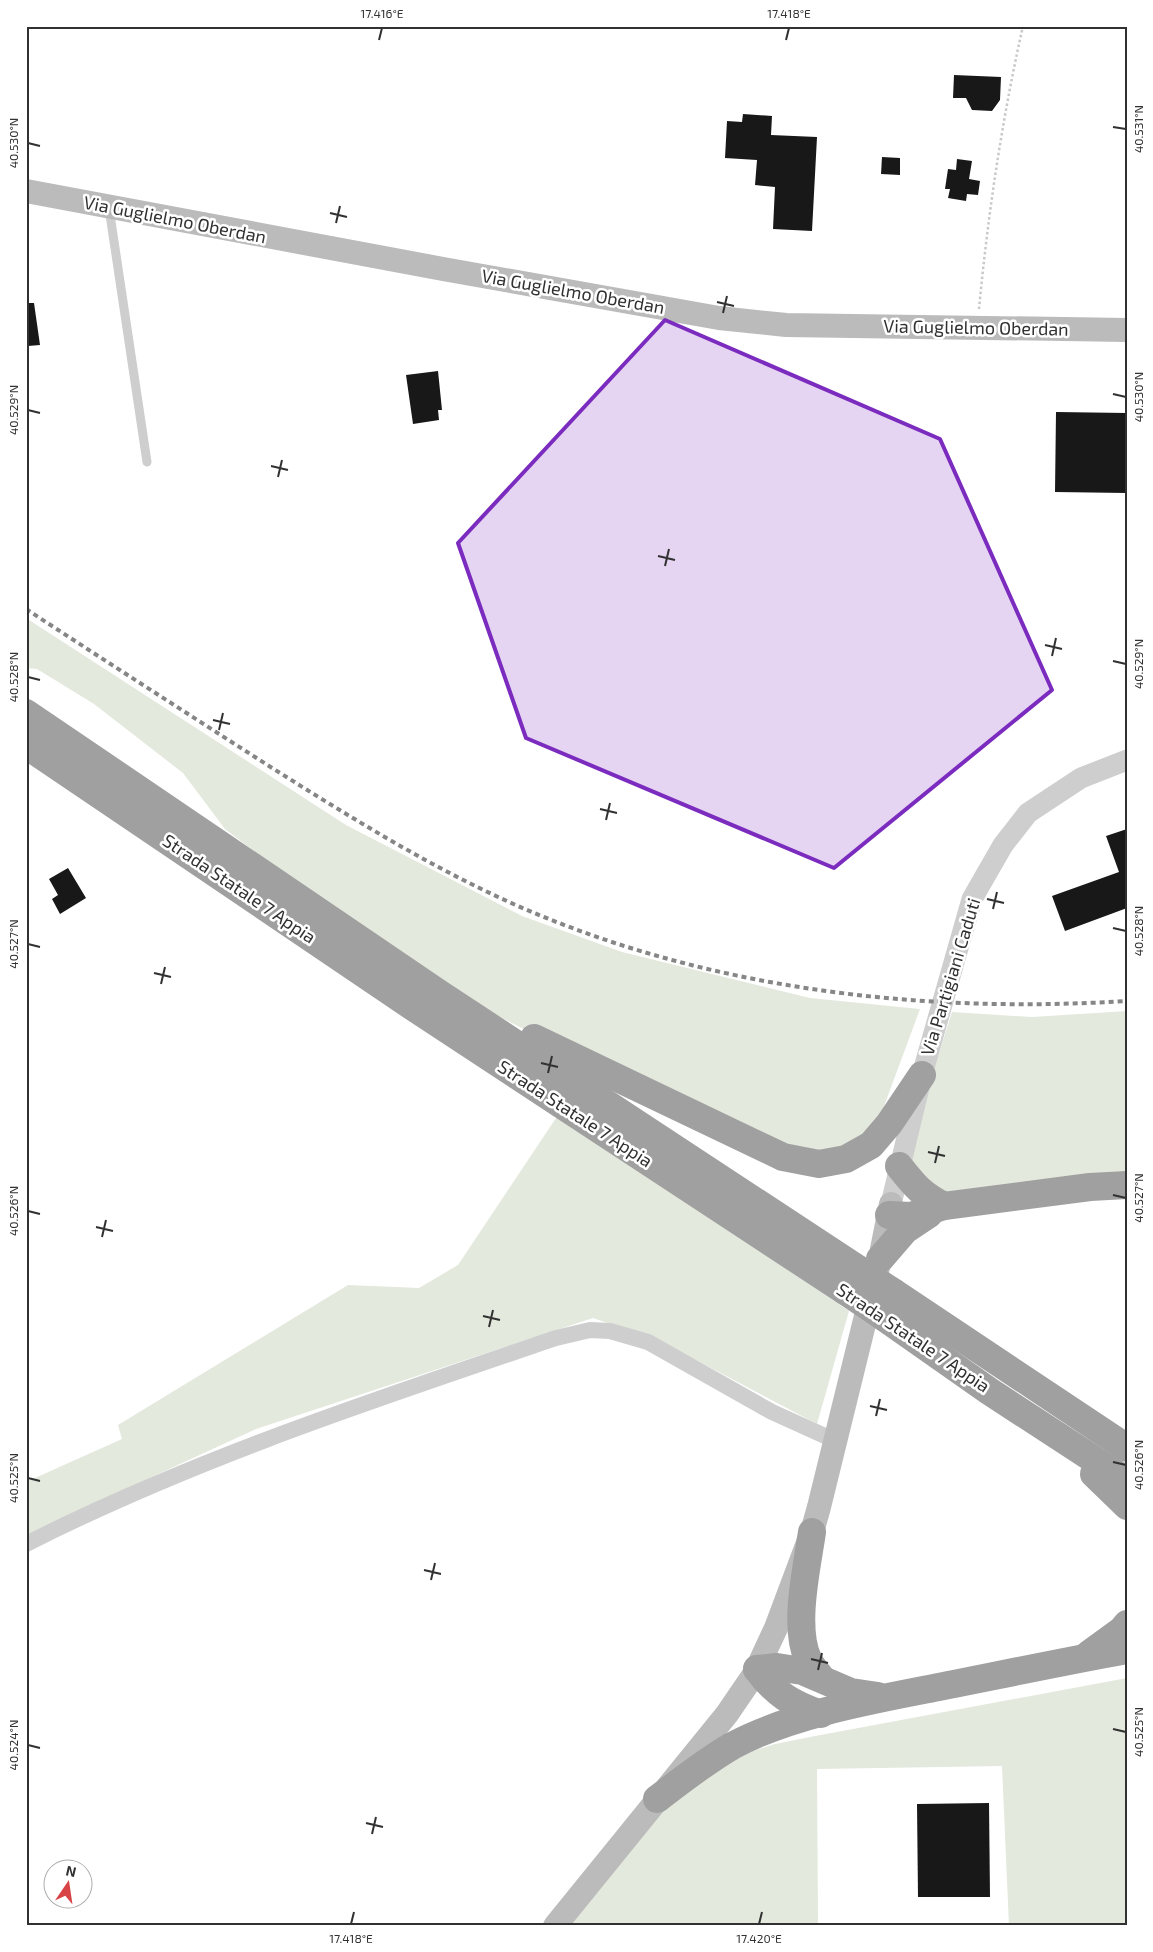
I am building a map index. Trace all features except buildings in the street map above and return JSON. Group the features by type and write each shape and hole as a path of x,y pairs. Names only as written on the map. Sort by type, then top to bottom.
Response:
{"highway":[{"name":"Strada Statale 7 Appia","path":"26,713 440,994 861,1273 885,1318 989,1391 1127,1481"},
{"name":"Strada Statale 7 Appia","path":"26,745 416,1009 893,1292 1127,1448"},
{"path":"440,994 783,1157 819,1164 846,1159 871,1145 889,1124 922,1074"},
{"path":"899,1166 915,1188 926,1197 944,1206"},
{"path":"890,1210 911,1216 944,1206 1090,1187 1127,1185"},
{"path":"861,1273 905,1230 944,1206"},
{"path":"988,1354 1037,1382 1098,1423 1127,1438"},
{"path":"989,1391 1009,1414 1095,1475 1127,1506"},
{"path":"812,1532 803,1602 802,1640 808,1660 821,1678"},
{"path":"1084,1658 1122,1630 1127,1624"},
{"path":"658,1799 732,1746 771,1729 821,1714 887,1698 1127,1650"},
{"path":"757,1669 778,1667 802,1671 851,1692 887,1698"},
{"path":"757,1669 766,1681 784,1698 800,1707 821,1714"}],"main road":[{"name":"Via Guglielmo Oberdan","path":"26,191 109,208 719,318 786,325 1127,330"},
{"path":"555,1926 727,1714 757,1669 776,1628 812,1532 836,1441 861,1273 890,1210"}],"street":[{"name":"Via Partigiani Caduti","path":"890,1210 922,1074 972,899 1003,845 1028,813 1081,778 1127,760"},
{"path":"26,1544 145,1488 222,1455 333,1414 556,1338 590,1330 610,1331 648,1342 772,1412 836,1441"}],"lane":[{"path":"109,208 147,462"}],"path":[{"path":"977,328 984,245 1023,26"}],"highlighted area":[{"path":"665,320 940,439 1052,690 834,868 526,738 458,543"}],"shaded area":[{"path":"26,618 346,825 522,916 622,952 810,998 920,1009 876,1128 846,1149 808,1157 545,1040 452,992 337,914 225,829 183,773 94,704 37,669 26,668"},
{"path":"1127,1011 1127,1173 937,1196 906,1159 952,1012 1032,1017"},
{"path":"558,1115 849,1311 817,1424 660,1341 593,1318 256,1429 26,1535 26,1482 122,1439 118,1425 348,1285 419,1288 458,1265"},
{"path":"1127,1678 1127,1926 1009,1926 1002,1766 817,1769 818,1926 569,1926 648,1822 733,1757 775,1744"}],"railway":[{"path":"26,609 269,766 387,838 447,872 509,902 582,932 658,956 734,975 812,989 891,998 969,1003 1048,1004 1127,1001"}]}
